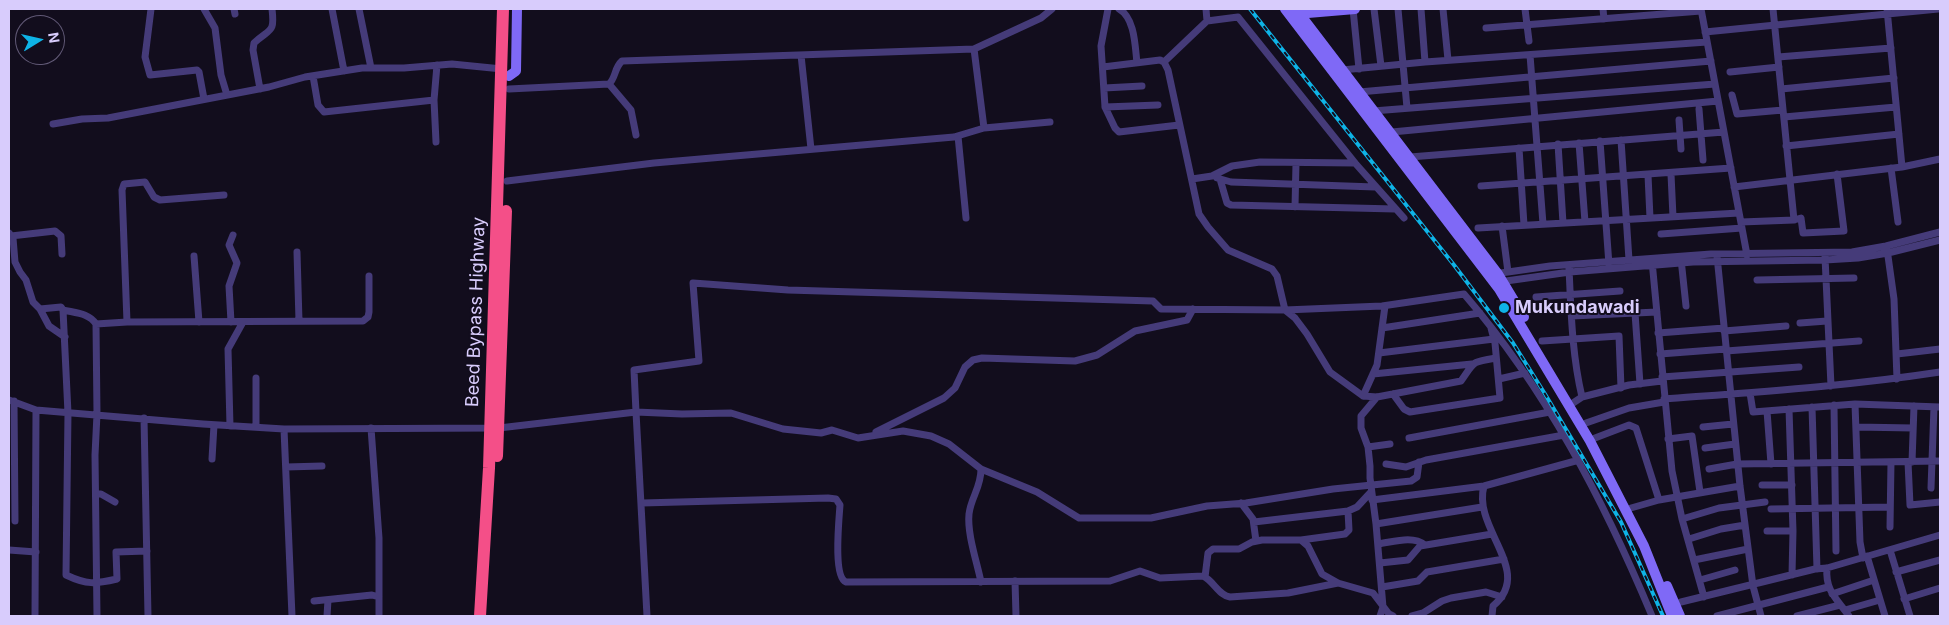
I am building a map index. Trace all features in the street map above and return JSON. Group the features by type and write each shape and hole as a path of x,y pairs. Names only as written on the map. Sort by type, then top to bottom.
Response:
{"highway":[{"name":"Beed Bypass Highway","path":"480,616 494,428 507,181 503,9"},
{"name":"Beed Bypass Highway","path":"503,71 511,9"},
{"name":"Beed Bypass Highway","path":"489,616 505,92"}],"street":[{"path":"151,9 145,57 150,75 197,70 204,99"},
{"path":"204,9 215,28 221,75 227,94"},
{"path":"260,89 253,50 254,43 270,31 274,24 272,9"},
{"path":"332,9 344,71"},
{"path":"358,9 371,68"},
{"path":"498,9 503,71"},
{"path":"53,124 82,119 108,118 344,71 452,64 516,71 517,9"},
{"path":"505,92 609,84 612,82 617,66 622,61 974,49 1041,18 1052,9"},
{"path":"1108,9 1101,46 1102,67 1105,107 1115,128 1119,132 1179,126"},
{"path":"1119,9 1128,18 1131,25 1137,63"},
{"path":"1206,9 1207,21"},
{"path":"1292,11 1354,9 1360,68"},
{"path":"1374,9 1381,66"},
{"path":"1398,9 1407,108"},
{"path":"1421,9 1426,62"},
{"path":"1443,9 1448,60"},
{"path":"1525,9 1528,41"},
{"path":"1603,9 1604,19"},
{"path":"1773,9 1794,220"},
{"path":"1705,32 1888,11 1938,9"},
{"path":"1486,28 1701,10 1747,257"},
{"path":"1292,11 1392,132 1498,277 1578,400 1586,423 1648,542 1680,616"},
{"path":"1292,11 1498,277 1590,441 1644,546 1672,616"},
{"path":"1888,11 1902,167"},
{"path":"1164,62 1207,21 1238,18 1355,163 1404,218"},
{"path":"1342,70 1448,60 1707,42"},
{"path":"1778,57 1891,48"},
{"path":"974,49 984,128"},
{"path":"801,55 811,149"},
{"path":"1530,55 1543,224"},
{"path":"1102,67 1160,60 1164,62 1168,70 1199,214 1228,250 1272,269 1277,276 1285,310 1307,334 1330,372 1363,396 1377,397 1461,380 1468,368 1476,361 1496,358"},
{"path":"1359,92 1710,62"},
{"path":"436,142 434,100 437,65"},
{"path":"1730,72 1779,67"},
{"path":"313,76 318,104 320,110 324,112 434,100"},
{"path":"1781,89 1894,78"},
{"path":"609,84 631,110 636,135"},
{"path":"1373,111 1715,84"},
{"path":"1104,88 1142,86"},
{"path":"1732,95 1737,114 1783,114 1896,107"},
{"path":"1392,132 1718,101"},
{"path":"1105,107 1158,105"},
{"path":"1699,109 1703,160"},
{"path":"1679,120 1681,149"},
{"path":"507,181 654,163 958,136 984,128 1050,122"},
{"path":"1410,157 1724,132"},
{"path":"1786,146 1899,134"},
{"path":"958,136 966,218"},
{"path":"1621,140 1630,260"},
{"path":"1600,141 1609,265"},
{"path":"1579,143 1585,222"},
{"path":"1558,144 1563,223"},
{"path":"1519,148 1524,225"},
{"path":"1734,187 1902,167 1940,158"},
{"path":"1192,179 1212,176 1232,166 1260,162 1355,163"},
{"path":"1295,207 1296,163"},
{"path":"1481,186 1671,174 1731,168"},
{"path":"1891,168 1898,222"},
{"path":"1671,174 1673,217"},
{"path":"1661,234 1801,218 1803,233 1844,231 1837,174"},
{"path":"1648,175 1650,218"},
{"path":"1212,176 1231,182 1375,187"},
{"path":"1220,179 1227,203 1230,206 1395,209"},
{"path":"127,322 122,190 124,184 145,182 154,197 160,200 224,195"},
{"path":"1478,228 1739,213"},
{"path":"1498,277 1502,226"},
{"path":"62,254 61,236 55,231 10,235 17,267 26,280 33,302 40,309 49,326 64,337"},
{"path":"1887,249 1940,232"},
{"path":"230,322 229,286 237,263 229,244 233,235"},
{"path":"1498,277 1569,268 1681,259 1825,256 1887,249 1940,240"},
{"path":"1887,249 1894,299 1897,379"},
{"path":"297,252 299,321"},
{"path":"194,256 199,322"},
{"path":"1825,256 1831,386"},
{"path":"1717,257 1742,505 1753,586 1761,616"},
{"path":"1681,259 1686,306"},
{"path":"1609,265 1630,260 1652,262"},
{"path":"1652,262 1672,471 1682,519 1704,597"},
{"path":"1498,277 1569,268"},
{"path":"1569,268 1578,400"},
{"path":"96,324 127,322 363,321 368,317 369,312 369,276"},
{"path":"1757,280 1854,278"},
{"path":"647,616 634,370 699,361 693,283 788,290 1154,301 1161,309 1285,310 1386,306 1464,294 1491,325 1525,373 1579,460 1652,616"},
{"path":"1536,297 1620,291"},
{"path":"40,309 55,306 61,307 63,310 86,315 93,319 96,324 97,616"},
{"path":"1363,396 1377,365 1386,306"},
{"path":"871,435 944,398 955,388 965,367 973,360 982,358 1075,360 1097,354 1135,331 1187,320 1193,309"},
{"path":"63,310 68,413 66,575 82,583 97,584 117,579 116,552 147,551"},
{"path":"1572,316 1656,312"},
{"path":"1382,328 1480,313"},
{"path":"1635,313 1640,384"},
{"path":"1800,323 1827,321"},
{"path":"230,426 228,350 243,322"},
{"path":"1393,394 1404,409 1410,412 1500,398 1495,343 1491,325"},
{"path":"1658,334 1786,326"},
{"path":"1542,341 1618,336 1621,388"},
{"path":"1379,353 1494,339"},
{"path":"1660,354 1859,341"},
{"path":"1897,354 1940,349"},
{"path":"1373,374 1473,364"},
{"path":"1578,400 1662,379 1800,367"},
{"path":"1586,423 1629,408 1664,401 1831,386 1940,372"},
{"path":"1499,379 1525,373"},
{"path":"256,378 256,427"},
{"path":"1750,392 1753,412 1856,404 1937,407 1931,461 1931,488"},
{"path":"1377,397 1361,416 1361,428 1368,446 1371,493 1376,524 1382,587 1380,616"},
{"path":"15,521 11,400 36,410 284,429 494,428 636,412 682,414 731,413 783,428 821,433 832,430 858,438 902,431 931,436 949,444 981,469 1037,492 1079,518 1151,518 1207,506 1241,503 1333,489 1371,493 1484,486 1579,460"},
{"path":"1856,404 1860,542 1885,616"},
{"path":"1834,405 1836,551"},
{"path":"1812,406 1817,569"},
{"path":"1914,406 1910,462 1910,505 1940,502"},
{"path":"1789,409 1793,531 1792,575"},
{"path":"35,615 36,410"},
{"path":"1767,411 1771,464"},
{"path":"1409,438 1550,412"},
{"path":"144,418 148,616"},
{"path":"1703,427 1733,424"},
{"path":"212,459 214,425"},
{"path":"1595,438 1629,425 1636,428 1659,500"},
{"path":"1856,427 1913,428"},
{"path":"371,428 379,538 379,616"},
{"path":"284,429 292,616"},
{"path":"1386,464 1406,466 1564,435"},
{"path":"1668,439 1692,436 1700,492"},
{"path":"1368,446 1390,444"},
{"path":"1705,448 1736,444"},
{"path":"1708,469 1738,464 1940,461"},
{"path":"1254,522 1348,511 1357,507 1371,493 1414,480 1417,477 1419,462"},
{"path":"1890,528 1891,462"},
{"path":"286,466 322,466"},
{"path":"981,469 981,484 969,514 981,582"},
{"path":"1762,486 1792,485"},
{"path":"1484,486 1482,507 1509,574 1506,590 1493,606 1492,616"},
{"path":"1631,508 1678,496 1740,486"},
{"path":"96,494 101,494 115,502"},
{"path":"642,503 836,499 840,505 839,576 842,581 846,582 1114,580 1140,571 1160,578 1205,577 1224,595 1230,598 1288,592 1338,583"},
{"path":"1682,519 1718,508 1765,502"},
{"path":"1241,503 1254,522 1256,541"},
{"path":"1376,524 1482,507"},
{"path":"1771,509 1890,507"},
{"path":"1205,577 1208,553 1211,550 1239,548 1256,541 1301,540 1348,533 1348,511"},
{"path":"1689,539 1721,529 1745,525"},
{"path":"1767,532 1793,531"},
{"path":"1380,564 1408,560 1417,548 1425,545 1492,534"},
{"path":"1681,602 1827,568 1940,535"},
{"path":"1301,540 1308,546 1322,574 1338,583 1372,593 1382,607 1391,615"},
{"path":"1378,544 1413,540 1420,541 1425,545"},
{"path":"1694,560 1748,549"},
{"path":"9,550 36,552"},
{"path":"1890,550 1910,616"},
{"path":"1382,587 1418,581 1427,572 1504,559"},
{"path":"1896,572 1940,560"},
{"path":"1827,568 1826,582 1845,610"},
{"path":"1700,580 1735,570"},
{"path":"1717,616 1758,605 1874,580"},
{"path":"1015,581 1016,616"},
{"path":"1904,599 1940,588"},
{"path":"1412,616 1423,613 1442,601 1451,598 1486,592 1502,597"},
{"path":"314,601 372,595 379,597"},
{"path":"327,616 328,600"},
{"path":"1797,616 1845,610 1880,600"}],"railway":[{"path":"1250,9 1454,265 1513,343 1621,522 1663,616"}],"place":[{"name":"Mukundawadi","path":"1504,308"}]}
